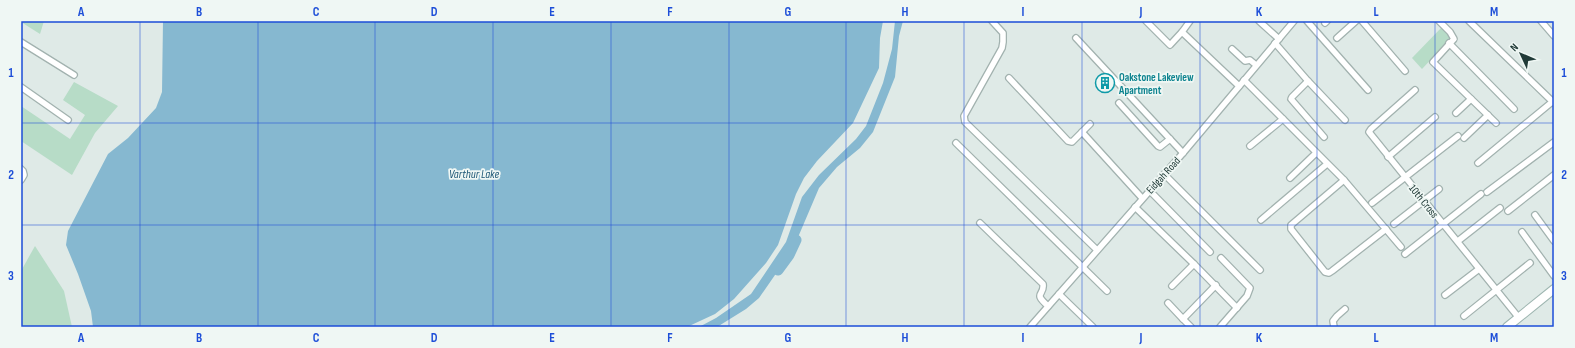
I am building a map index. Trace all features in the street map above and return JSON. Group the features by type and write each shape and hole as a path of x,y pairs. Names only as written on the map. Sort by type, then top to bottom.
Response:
{"street":[{"path":"992,21 1003,33 1004,42 964,116 965,122 1097,250"},
{"path":"1146,21 1170,45 1190,21"},
{"path":"1260,21 1308,82 1345,120"},
{"name":"Eidgah Road","path":"1030,327 1183,153 1294,21"},
{"path":"1307,21 1368,90"},
{"path":"1337,38 1356,21"},
{"path":"1362,21 1405,71"},
{"path":"1439,21 1454,38 1433,62 1496,123"},
{"path":"1469,21 1553,102 1478,163"},
{"path":"1541,21 1554,36"},
{"path":"1182,32 1239,86"},
{"path":"1076,38 1183,153"},
{"path":"21,42 74,75"},
{"path":"1449,43 1514,109"},
{"path":"1232,50 1245,61 1250,60 1256,65"},
{"path":"1009,78 1068,141 1072,142 1090,124"},
{"path":"1244,80 1283,118 1316,154 1344,180 1401,247"},
{"path":"1308,82 1291,99 1324,137"},
{"path":"21,87 68,120"},
{"name":"10th Cross","path":"1415,90 1369,132 1519,318"},
{"path":"1456,113 1471,99"},
{"path":"1119,103 1158,146 1160,147 1170,139"},
{"path":"1464,138 1488,115"},
{"path":"1388,157 1435,117"},
{"path":"1250,146 1283,118"},
{"path":"1082,132 1142,198"},
{"path":"1372,203 1458,136"},
{"path":"1405,254 1484,193 1554,142"},
{"path":"956,143 1107,291"},
{"path":"1290,178 1316,154"},
{"path":"1261,220 1327,164"},
{"path":"21,169 24,173 21,180"},
{"path":"1164,174 1260,270"},
{"path":"1508,211 1554,175"},
{"path":"1344,180 1291,225 1291,229 1325,272 1329,273 1332,271 1386,229"},
{"path":"1394,224 1439,189"},
{"path":"1149,190 1210,252"},
{"path":"1135,206 1216,285 1237,308"},
{"path":"1458,241 1500,208"},
{"path":"1535,216 1554,241"},
{"path":"980,223 1043,284 1040,300 1048,306"},
{"path":"1522,232 1554,276"},
{"path":"1220,327 1247,296 1250,288 1221,258"},
{"path":"1464,316 1530,263"},
{"path":"1172,286 1194,264"},
{"path":"1445,296 1479,269"},
{"path":"1183,319 1216,285"},
{"path":"1507,327 1554,289"},
{"path":"1059,294 1093,327"},
{"path":"1168,303 1191,327"},
{"path":"1334,327 1333,321 1345,309"}],"green space":[{"path":"44,21 40,34 21,22"},
{"path":"1442,27 1452,37 1422,69 1412,58"},
{"path":"74,82 118,106 95,133 72,175 21,141 21,106 70,139 85,115 63,100"},
{"path":"35,246 64,291 72,327 21,327 21,271"}],"water":[{"name":"Varthur Lake","path":"163,21 883,21 880,38 879,68 853,123 817,161 804,178 796,194 778,245 766,263 734,299 715,314 687,327 93,327 91,311 66,245 68,231 108,154 128,138 156,108 162,92"},
{"path":"895,21 903,21 899,36 895,77 873,132 860,148 837,167 819,188 793,249 759,298 746,309 717,327 699,327 716,318 751,294 786,242 802,197 819,175 856,139 866,126 883,83 892,49"}],"waterway":[{"path":"778,270 789,255 796,240"}],"place":[{"name":"Oakstone Lakeview Apartment","path":"1105,83"}]}
